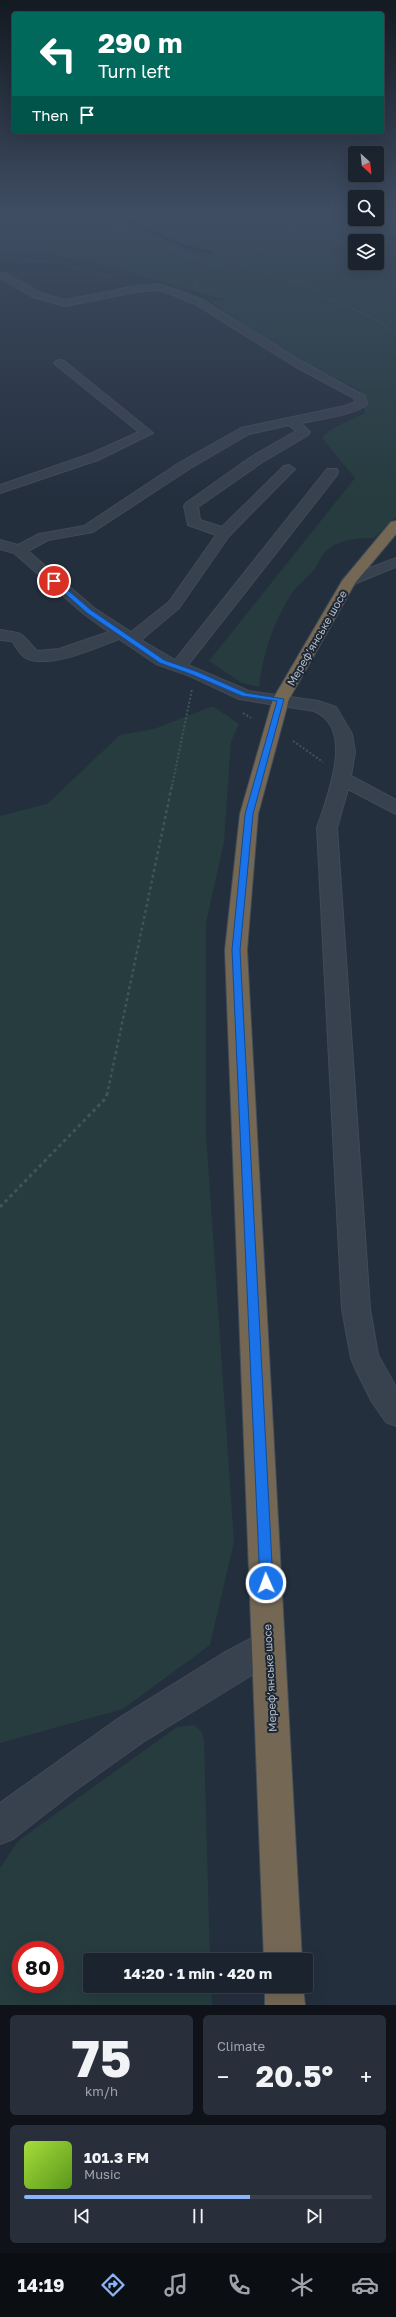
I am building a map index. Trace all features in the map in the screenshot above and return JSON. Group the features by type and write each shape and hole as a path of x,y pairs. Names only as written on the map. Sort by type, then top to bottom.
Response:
{"highway":[{"name":"Мереф’янське шосе","path":"283,1953 236,950 249,814 281,699 350,581 396,525"},
{"path":"284,1993 285,2005"}],"street":[{"path":"19,550 44,537 88,528 184,466 245,431 360,404 360,396 300,365 210,309"},
{"path":"0,489 94,457 147,433 60,363"},
{"path":"224,533 193,522 191,506 256,460 304,432 292,421"},
{"path":"0,635 17,637 31,654 42,657 126,636 174,605 224,533 289,469"},
{"path":"178,667 332,472"},
{"path":"0,544 19,550 89,611 162,661 196,673 245,695 281,699 318,706 330,712 335,718 342,734 346,752 342,778 327,828 356,1309 365,1358 382,1392 396,1412"},
{"path":"350,581 396,562"},
{"path":"342,778 396,808"},
{"path":"0,1826 94,1754 187,1692 269,1645"}],"path":[{"path":"351,309 373,318 396,334"},
{"path":"0,1208 106,1098 196,673"},
{"path":"293,741 342,778"}],"green space":[{"path":"221,309 396,309 396,358 390,357 396,359 396,517 374,538 349,540 331,547 324,553 313,571 294,590 279,615 266,650 259,687 242,683 209,661 355,478 322,438 330,430 365,413 360,390 294,358"},
{"path":"213,706 239,724 231,742 224,842 206,923 206,1133 234,1542 210,1645 123,1709 0,1743 0,816 47,804 120,735 154,729"},
{"path":"194,1725 201,1731 204,1740 210,1953 83,1953 83,1993 211,1993 212,2005 0,2005 0,1868 18,1841 177,1727"}],"route":[{"path":"54,581 89,611 162,661 196,673 245,695 281,699 268,740 249,814 236,950 255,1318 266,1583"}]}
